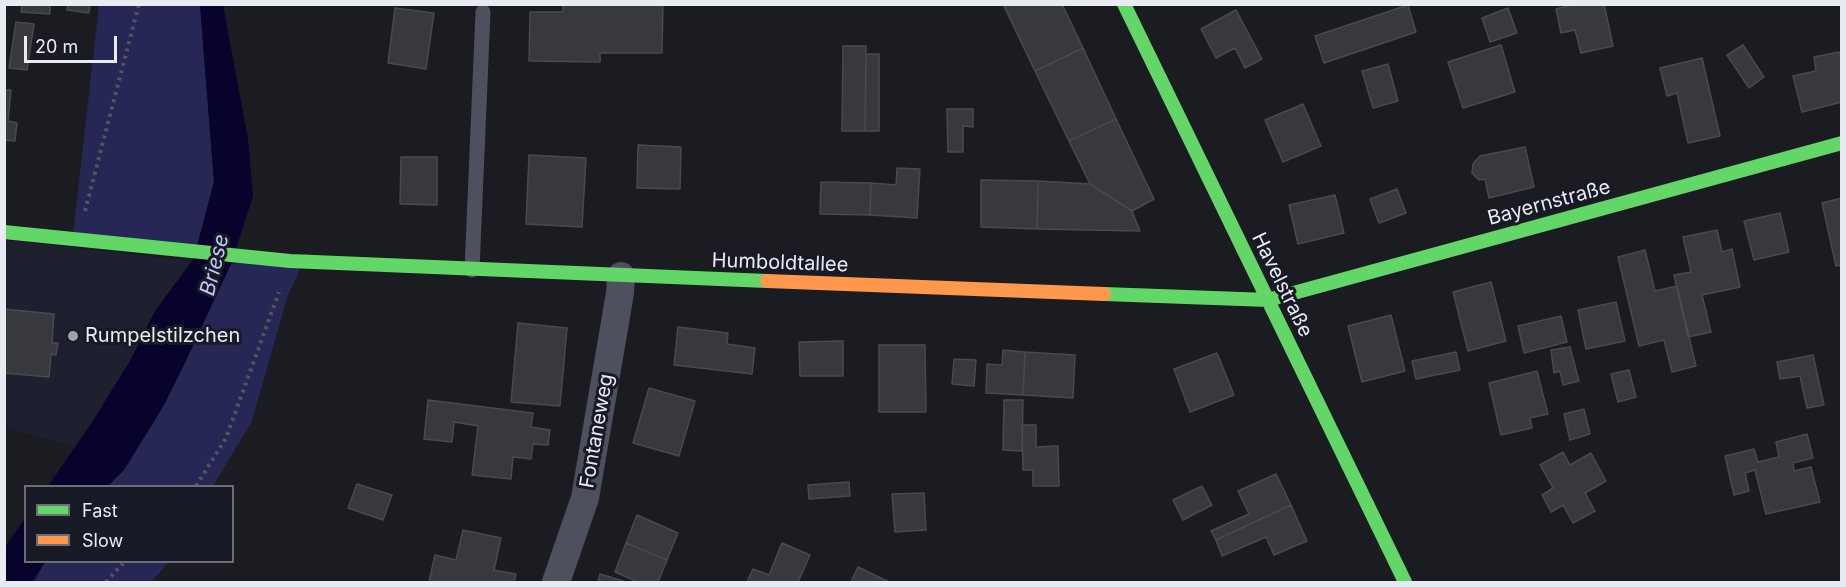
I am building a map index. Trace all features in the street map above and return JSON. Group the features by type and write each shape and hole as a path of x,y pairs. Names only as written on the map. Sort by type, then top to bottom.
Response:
{"street":[{"name":"Havelstraße","path":"1124,4 1405,582"},
{"name":"Bayernstraße","path":"1268,300 1842,143"},
{"path":"4,232 78,241"},
{"name":"Humboldtallee","path":"78,241 290,261 1268,300"},
{"name":"Fontaneweg","path":"556,582 585,498 621,276"}],"lane":[{"path":"472,270 483,12"}],"path":[{"path":"78,241 138,4"},
{"path":"197,485 226,438 290,261"},
{"path":"106,582 122,563"}],"shaded area":[{"path":"99,5 200,5 214,182 197,246 73,235"},
{"name":"Rumpelstilzchen","path":"5,240 192,261 155,311 130,361 75,447 5,427"},
{"path":"307,254 288,295 252,421 214,485 109,485 124,470 164,405 231,264"},
{"path":"44,563 168,563 151,582 34,582"}],"water":[{"name":"Briese","path":"200,5 223,5 248,139 253,196 231,264 184,365 164,405 124,470 109,485 49,485 93,421 130,361 155,311 192,261 214,182"},
{"path":"24,519 24,563 44,563 32,582 5,582 5,547"}],"building":[{"path":"22,4 50,4 50,14 21,12"},
{"path":"68,4 90,4 89,13 67,10"},
{"path":"563,4 663,4 662,53 600,53 600,62 529,61 530,12 563,12"},
{"path":"1003,4 1062,4 1083,48 1035,71"},
{"path":"1576,4 1604,4 1613,46 1581,53 1575,30 1561,33 1556,9"},
{"path":"1408,5 1416,32 1324,63 1315,36"},
{"path":"395,8 434,13 426,69 388,63"},
{"path":"1508,8 1517,33 1490,42 1482,18"},
{"path":"1236,10 1262,59 1245,68 1235,48 1216,58 1201,29"},
{"path":"16,22 34,24 27,70 9,68"},
{"path":"1501,45 1515,92 1463,108 1448,62"},
{"path":"1743,45 1764,77 1749,88 1727,55"},
{"path":"843,46 866,46 865,131 842,131"},
{"path":"1083,48 1116,119 1069,141 1035,71"},
{"path":"1839,52 1842,60 1842,102 1802,112 1793,76 1816,71 1814,57"},
{"path":"866,54 879,54 879,131 865,131"},
{"path":"1702,58 1720,136 1688,143 1677,93 1667,96 1660,68"},
{"path":"1388,64 1398,101 1373,108 1362,71"},
{"path":"4,90 11,90 8,121 17,123 15,141 4,140"},
{"path":"1303,104 1321,146 1283,162 1265,120"},
{"path":"947,109 973,109 973,127 963,126 963,152 948,152"},
{"path":"1116,119 1154,199 1132,211 1090,184 1069,141"},
{"path":"638,145 681,147 680,189 637,188"},
{"path":"1525,147 1534,187 1489,198 1485,179 1479,180 1472,173 1473,164 1480,156"},
{"path":"529,155 586,158 582,227 526,224"},
{"path":"401,157 437,157 437,205 400,204"},
{"path":"897,168 920,169 917,218 870,215 871,183 896,185"},
{"path":"981,180 1038,181 1037,229 981,227"},
{"path":"1038,181 1090,184 1132,211 1140,231 1037,229"},
{"path":"821,182 871,183 870,215 820,214"},
{"path":"1397,189 1406,213 1379,223 1370,199"},
{"path":"1335,195 1344,233 1298,244 1289,205"},
{"path":"1842,198 1842,265 1836,266 1822,203"},
{"path":"1780,213 1789,252 1754,260 1744,221"},
{"path":"1717,230 1722,252 1732,249 1740,287 1702,295 1711,332 1688,337 1674,275 1691,272 1683,237"},
{"path":"1645,250 1655,291 1677,286 1696,366 1672,372 1664,340 1639,346 1618,257"},
{"path":"1491,282 1506,341 1468,351 1453,292"},
{"path":"1616,302 1625,341 1586,349 1578,310"},
{"name":"Rumpelstilzchen","path":"4,309 54,314 52,343 58,343 56,355 51,354 49,377 4,373"},
{"path":"1391,315 1405,371 1362,382 1348,326"},
{"path":"1561,316 1567,342 1524,353 1518,326"},
{"path":"518,323 567,328 560,406 511,402"},
{"path":"678,327 728,333 727,344 755,348 752,374 674,365"},
{"path":"843,341 843,376 800,376 799,342"},
{"path":"879,345 925,345 926,412 879,412"},
{"path":"1570,347 1579,381 1563,385 1560,371 1554,373 1551,350"},
{"path":"1003,350 1025,352 1023,395 986,393 987,364 1002,365"},
{"path":"1025,352 1075,355 1073,398 1023,395"},
{"path":"1456,352 1460,370 1416,379 1412,361"},
{"path":"1217,353 1234,395 1190,412 1174,369"},
{"path":"1813,355 1824,405 1807,408 1800,376 1780,379 1777,362"},
{"path":"954,359 976,360 974,386 952,384"},
{"path":"1629,370 1636,397 1618,402 1611,374"},
{"path":"1537,371 1548,414 1530,418 1532,428 1501,435 1489,383"},
{"path":"649,388 695,401 679,456 633,443"},
{"path":"428,400 533,413 531,427 550,430 548,445 533,444 531,459 513,457 511,479 472,475 478,426 454,422 452,442 424,439"},
{"path":"1004,400 1023,400 1022,451 1003,450"},
{"path":"1584,409 1590,434 1570,440 1564,414"},
{"path":"1022,425 1036,425 1036,447 1058,446 1059,486 1033,486 1033,470 1023,470"},
{"path":"1807,434 1813,458 1793,463 1794,471 1811,467 1820,502 1766,514 1755,470 1745,473 1749,491 1734,495 1725,456 1754,449 1758,462 1779,457 1776,442"},
{"path":"1563,452 1570,465 1591,453 1606,481 1585,493 1595,511 1573,523 1563,505 1551,512 1542,495 1553,488 1540,465"},
{"path":"1276,474 1291,505 1216,540 1211,531 1249,514 1238,491"},
{"path":"849,482 850,496 809,499 808,485"},
{"path":"357,484 392,495 383,520 348,508"},
{"path":"1202,486 1212,505 1183,520 1173,500"},
{"path":"924,493 926,530 895,532 892,494"},
{"path":"1291,505 1307,541 1274,555 1266,537 1222,556 1216,540"},
{"path":"637,515 678,533 667,560 626,543"},
{"path":"463,530 501,538 494,570 516,574 514,582 429,582 435,555 456,560"},
{"path":"626,543 667,560 658,582 638,582 615,572"},
{"path":"782,543 810,555 798,582 747,582 753,569 769,575"},
{"path":"858,567 889,582 851,582"},
{"path":"600,574 623,581 598,582"}],"traffic: fast":[{"path":"1124,4 1405,582"},
{"path":"1104,294 1268,300 1842,143"},
{"path":"4,232 290,261 767,281"}],"traffic: slow":[{"path":"767,281 1104,294"}],"place":[{"name":"Rumpelstilzchen","path":"73,336"}]}
